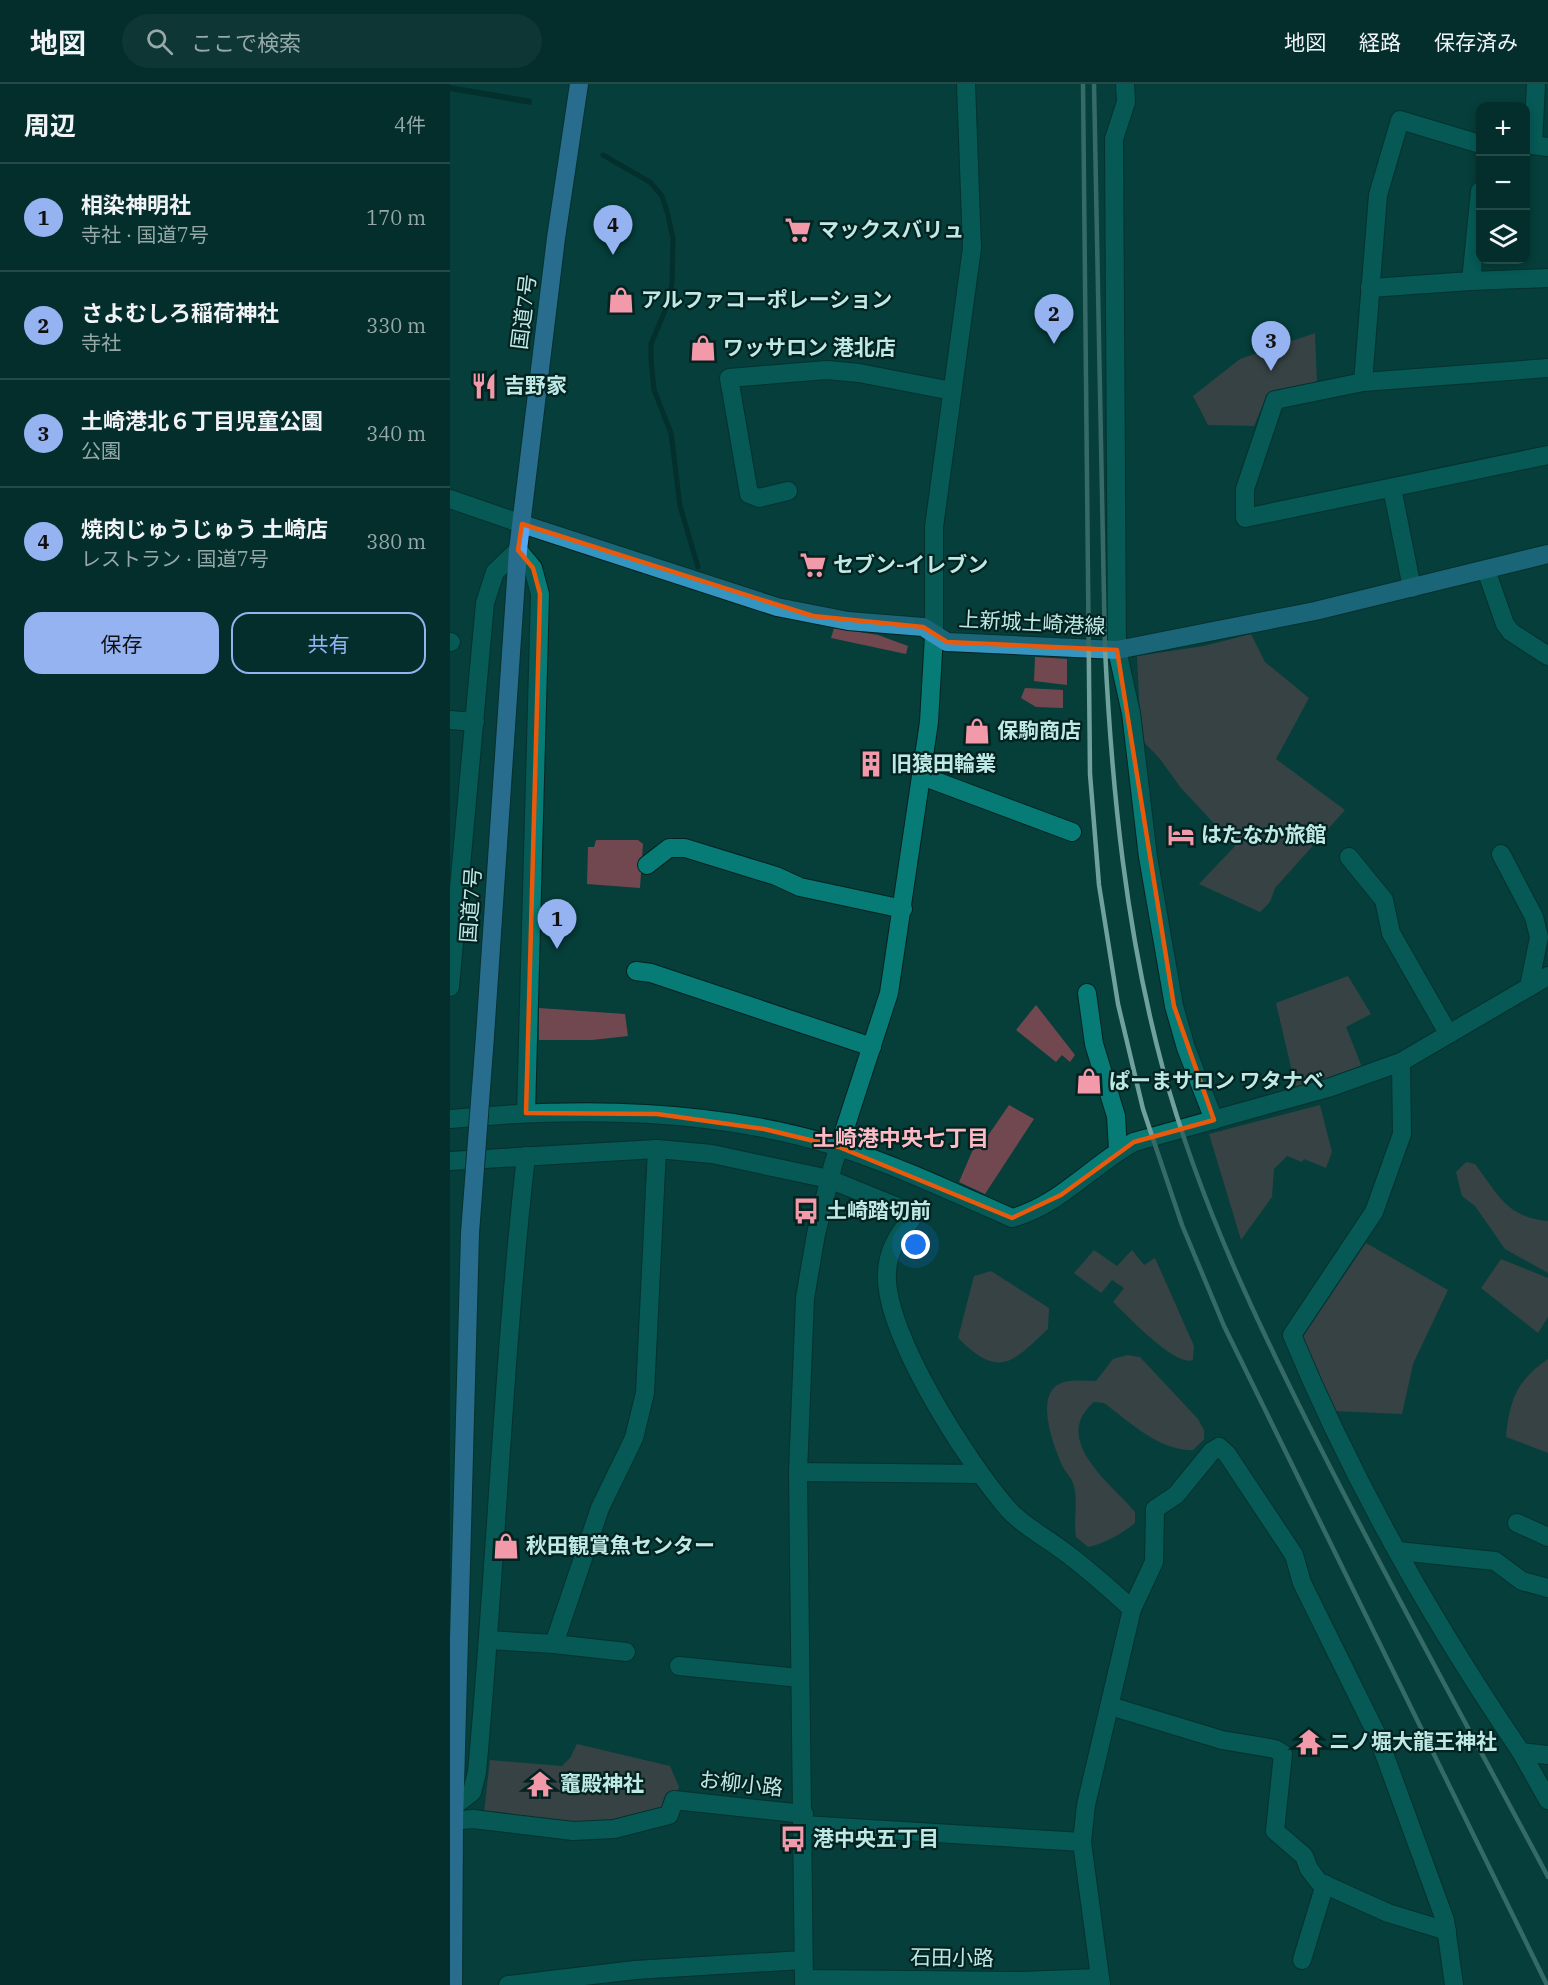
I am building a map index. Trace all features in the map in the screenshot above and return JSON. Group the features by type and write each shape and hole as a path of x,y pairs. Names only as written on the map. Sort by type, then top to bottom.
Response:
{"highway":[{"name":"国道7号","path":"453,1985 452,1812 470,1233 518,550 556,238 579,84"}],"main road":[{"name":"上新城土崎港線","path":"522,524 777,607 848,621 923,627 947,642 1118,650 1315,611 1548,554"}],"street":[{"path":"804,1982 804,1819 799,1678 798,1472 805,1298 829,1179 890,993 922,776 929,722 934,635 934,526 972,248 966,84"},
{"path":"1125,84 1126,102 1114,139 1118,650 1131,713 1148,857 1174,1006 1186,1048 1214,1120"},
{"path":"1536,84 1536,146"},
{"path":"1363,382 1378,195 1400,120 1476,143"},
{"path":"1471,281 1478,210"},
{"path":"1370,288 1548,278"},
{"path":"1548,368 1363,382 1275,400 1245,489 1245,518 1548,455"},
{"path":"788,491 759,498 749,494 729,378 827,370 860,373 952,391"},
{"path":"1392,488 1412,588"},
{"path":"450,499 522,524"},
{"path":"450,987 458,814 475,722 485,603 489,584 495,572 518,550 533,568 540,594 526,1113"},
{"path":"1486,570 1505,624 1511,632 1548,656"},
{"path":"450,720 475,722"},
{"path":"922,776 1072,832"},
{"path":"647,866 669,848 685,848 776,876 800,887 903,909"},
{"path":"1501,854 1534,917 1539,937 1529,987"},
{"path":"1349,857 1384,900 1391,933 1448,1033"},
{"path":"636,971 872,1047"},
{"path":"450,1119 526,1113 657,1114 726,1122 838,1147 1012,1218 1024,1215 1061,1195 1118,1150 1134,1142 1331,1087 1401,1062 1548,976"},
{"path":"1087,993 1094,1044 1116,1116 1118,1150"},
{"path":"1401,1062 1402,1134 1374,1212 1292,1335 1324,1412 1446,1639 1521,1752 1548,1800"},
{"path":"554,1644 600,1508 634,1438 645,1393 657,1149"},
{"path":"450,1161 657,1149 712,1154 829,1179 910,1212 911,1220 895,1238 886,1272 891,1303 925,1388 980,1474 1009,1511 1099,1578 1132,1609"},
{"path":"452,1812 472,1792 477,1772 489,1640 514,1257 526,1156"},
{"path":"1100,1981 1083,1842 1086,1805 1132,1609 1154,1562 1155,1509 1176,1495 1212,1451 1219,1447 1227,1454 1294,1555 1302,1583 1378,1737 1445,1920 1454,1985"},
{"path":"798,1472 980,1474"},
{"path":"1517,1523 1548,1537"},
{"path":"1398,1551 1495,1562 1522,1581 1548,1588"},
{"path":"489,1640 626,1652"},
{"path":"679,1666 799,1678"},
{"path":"1110,1706 1222,1740 1275,1749 1283,1754 1275,1831 1304,1856 1309,1869 1324,1884 1388,1913 1447,1931"},
{"path":"1521,1752 1548,1755"},
{"name":"お柳小路","path":"452,1812 472,1820 573,1831 614,1828 669,1815 674,1800 804,1819 1083,1842"},
{"path":"1302,1960 1324,1884"},
{"path":"508,1985 635,1977 803,1960"},
{"name":"石田小路","path":"804,1982 1100,1981"}],"highlighted area":[{"path":"522,524 813,616 923,627 947,642 1117,650 1174,1006 1214,1120 1134,1142 1061,1195 1012,1218 839,1147 764,1129 657,1114 526,1113 540,594 533,568 518,550"}],"shaded area":[{"path":"1315,333 1317,383 1267,395 1254,426 1208,425 1193,396 1240,359"},
{"path":"834,628 878,635 908,646 906,654 831,638"},
{"path":"1251,634 1265,662 1309,698 1276,759 1345,810 1275,888 1270,902 1260,912 1199,884 1235,846 1181,788 1160,759 1141,739 1137,656 1204,646"},
{"path":"1035,657 1067,659 1067,685 1034,681"},
{"path":"1025,688 1063,690 1063,708 1036,707 1021,698"},
{"path":"596,840 638,840 643,844 640,888 587,884 588,847 594,847"},
{"path":"1348,976 1371,1014 1346,1027 1362,1067 1296,1089 1276,1003"},
{"path":"1036,1005 1075,1055 1070,1062 1062,1055 1056,1062 1016,1030"},
{"path":"539,1008 625,1014 628,1036 592,1040 539,1040"},
{"path":"1009,1105 1034,1119 985,1194 959,1182 980,1133 987,1137"},
{"path":"1320,1105 1332,1152 1326,1168 1304,1159 1302,1162 1287,1156 1274,1169 1272,1197 1241,1240 1209,1134"},
{"path":"1466,1162 1475,1164 1497,1194 1513,1209 1522,1215 1548,1221 1548,1273 1505,1249 1475,1206 1462,1196 1456,1172"},
{"path":"1366,1243 1448,1290 1413,1364 1402,1414 1334,1411 1302,1338"},
{"path":"1094,1250 1117,1266 1132,1250 1144,1265 1155,1258 1194,1346 1193,1360 1175,1356 1163,1348 1113,1302 1124,1288 1112,1280 1101,1293 1074,1273"},
{"path":"1501,1259 1548,1278 1548,1317 1538,1333 1481,1288"},
{"path":"991,1271 1049,1308 1048,1329 1025,1351 1005,1362 984,1359 958,1338 974,1276"},
{"path":"1127,1355 1140,1357 1198,1419 1204,1430 1204,1439 1193,1450 1168,1446 1146,1434 1104,1403 1094,1402 1082,1416 1078,1431 1081,1446 1100,1474 1135,1512 1135,1523 1113,1538 1088,1547 1076,1537 1075,1490 1054,1445 1047,1405 1050,1393 1057,1385 1069,1381 1096,1381 1113,1359"},
{"path":"1548,1359 1548,1453 1506,1437 1509,1413 1516,1392 1529,1375"},
{"path":"577,1744 670,1766 679,1787 669,1815 621,1827 484,1813 490,1760 562,1766 570,1758"}],"water":[{"path":"450,85 532,99 531,105 450,91"}],"waterway":[{"path":"603,155 650,182 662,196 668,215 673,239 672,283 669,301 651,344 651,359 654,390 671,433 680,506 698,567"}],"railway":[{"path":"1083,84 1090,774 1099,885 1118,1004 1143,1109 1182,1225 1224,1326 1547,1985"},
{"path":"1094,84 1108,702 1117,808 1130,913 1139,966 1163,1069 1213,1218 1277,1361 1379,1561 1548,1877"}],"place":[{"name":"マックスバリュ","path":"798,230"},
{"name":"焼肉じゅうじゅう 土崎店","path":"613,255"},
{"name":"アルファコーポレーション","path":"621,300"},
{"name":"さよむしろ稲荷神社","path":"1054,344"},
{"name":"ワッサロン 港北店","path":"703,348"},
{"name":"土崎港北６丁目児童公園","path":"1271,371"},
{"name":"吉野家","path":"484,386"},
{"name":"セブン-イレブン","path":"813,565"},
{"name":"保駒商店","path":"977,731"},
{"name":"旧猿田輪業","path":"871,764"},
{"name":"はたなか旅館","path":"1181,835"},
{"name":"相染神明社","path":"557,949"},
{"name":"ぱーまサロン ワタナベ","path":"1089,1081"},
{"name":"土崎踏切前","path":"806,1211"},
{"name":"秋田観賞魚センター","path":"506,1546"},
{"name":"ニノ堀大龍王神社","path":"1309,1742"},
{"name":"竈殿神社","path":"540,1784"},
{"name":"港中央五丁目","path":"793,1839"}],"district":[{"name":"土崎港中央七丁目","path":"901,1138"}]}
